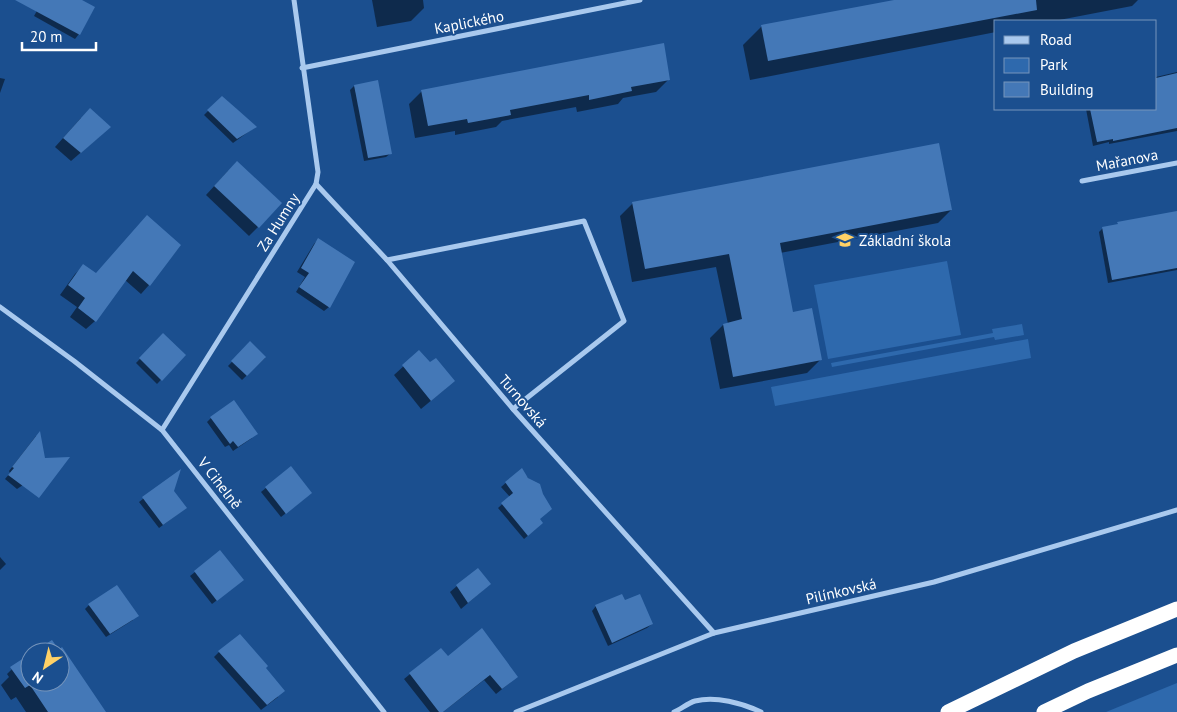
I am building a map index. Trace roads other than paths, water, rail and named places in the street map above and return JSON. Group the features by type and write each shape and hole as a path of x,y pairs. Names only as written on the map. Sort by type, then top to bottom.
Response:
{"highway":[{"path":"948,712 1074,651 1177,610"},
{"path":"1044,712 1088,691 1177,655"}],"street":[{"name":"Za Humny","path":"162,430 316,184 318,172 294,0"},
{"name":"Kaplického","path":"302,68 640,0"},
{"name":"Mařanova","path":"1082,181 1177,163"},
{"name":"Turnovská","path":"316,184 387,260 513,409 714,633"},
{"path":"387,260 584,221 624,321 513,409"},
{"name":"V Cihelně","path":"0,307 74,361 162,430 384,712"},
{"name":"Pilínkovská","path":"516,712 714,633 934,582 1177,510"},
{"path":"674,712 695,701 714,700 734,702 761,712"}],"place":[{"name":"Základní škola","path":"845,240"}]}
